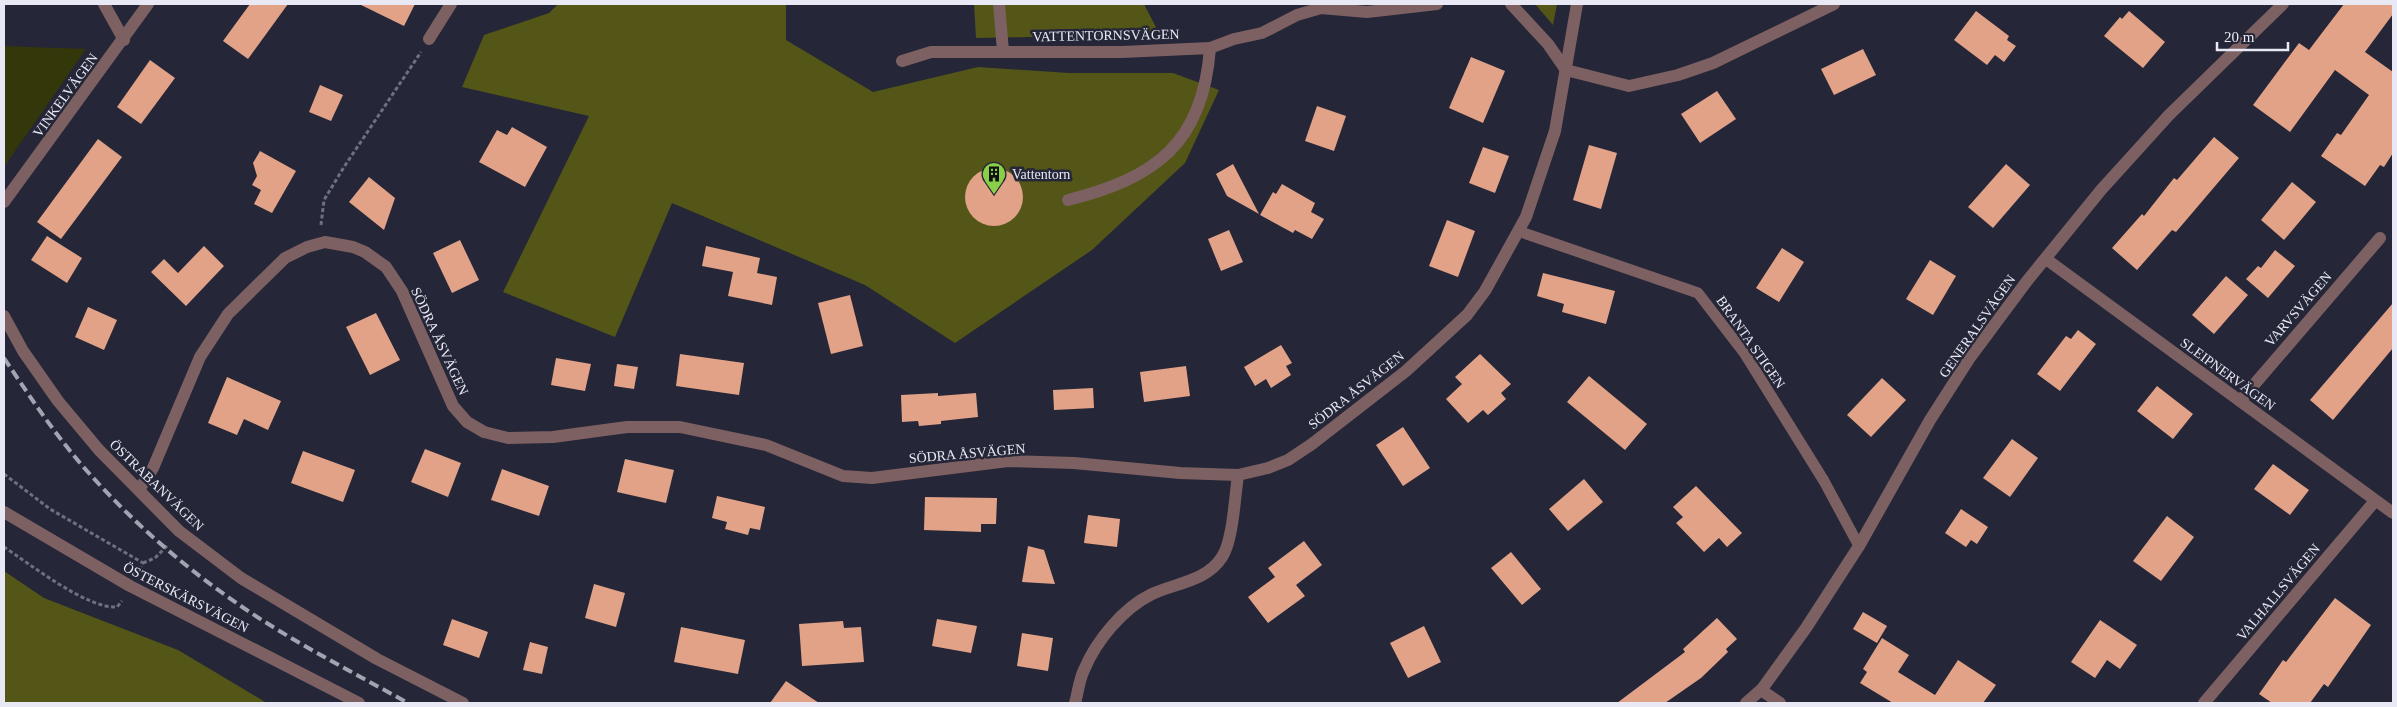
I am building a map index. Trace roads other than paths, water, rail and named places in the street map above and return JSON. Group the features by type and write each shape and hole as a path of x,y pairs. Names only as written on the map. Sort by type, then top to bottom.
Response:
{"street":[{"path":"104,4 124,40"},
{"name":"VINKELVÄGEN","path":"4,202 124,40 148,4"},
{"path":"429,39 451,4"},
{"path":"999,4 1003,51"},
{"name":"VATTENTORNSVÄGEN","path":"902,61 931,52 1122,52 1210,48 1234,39 1262,33 1298,16 1321,8 1367,12 1437,4"},
{"path":"1511,4 1548,44 1566,70 1629,86 1678,75 1712,63 1834,4"},
{"name":"SÖDRA ÅSVÄGEN","path":"139,490 153,468 200,357 228,314 285,258 307,247 324,242 354,247 366,252 386,267 402,291 453,406 467,422 484,432 508,438 553,437 627,426 680,427 766,446 844,476 872,478 1008,461 1074,463 1180,473 1238,475 1268,468 1288,460 1312,444 1406,371 1467,315 1485,291 1526,217 1555,131 1577,4"},
{"name":"GENERALSVÄGEN","path":"1746,703 1760,690 1806,628 1859,546 1897,476 1969,359 2027,281 2101,190 2169,115 2283,4"},
{"path":"1068,200 1106,190 1137,176 1164,156 1180,140 1185,134 1198,107 1208,69 1210,48"},
{"name":"VARVSVÄGEN","path":"2240,401 2380,238"},
{"name":"SLEIPNERVÄGEN","path":"2046,259 2393,513"},
{"name":"ÖSTRABANVÄGEN","path":"4,316 23,351 58,401 99,450 179,530 241,578 378,658 463,703"},
{"path":"1075,703 1083,671 1098,643 1128,612 1150,595 1211,570 1223,556 1228,542 1238,475"},
{"name":"VALHALLSVÄGEN","path":"2204,703 2375,501"},
{"name":"ÖSTERSKÄRSVÄGEN","path":"4,512 130,586 359,703"},
{"path":"1760,690 1780,703"}],"lane":[{"name":"BRANTA STIGEN","path":"1518,231 1698,292 1744,354 1788,423 1824,481 1859,546"}],"railway":[{"path":"4,358 54,430 87,471 137,522 172,554 228,597 272,626 316,653 408,703"}],"place":[{"name":"Vattentorn","path":"994,195"}]}
